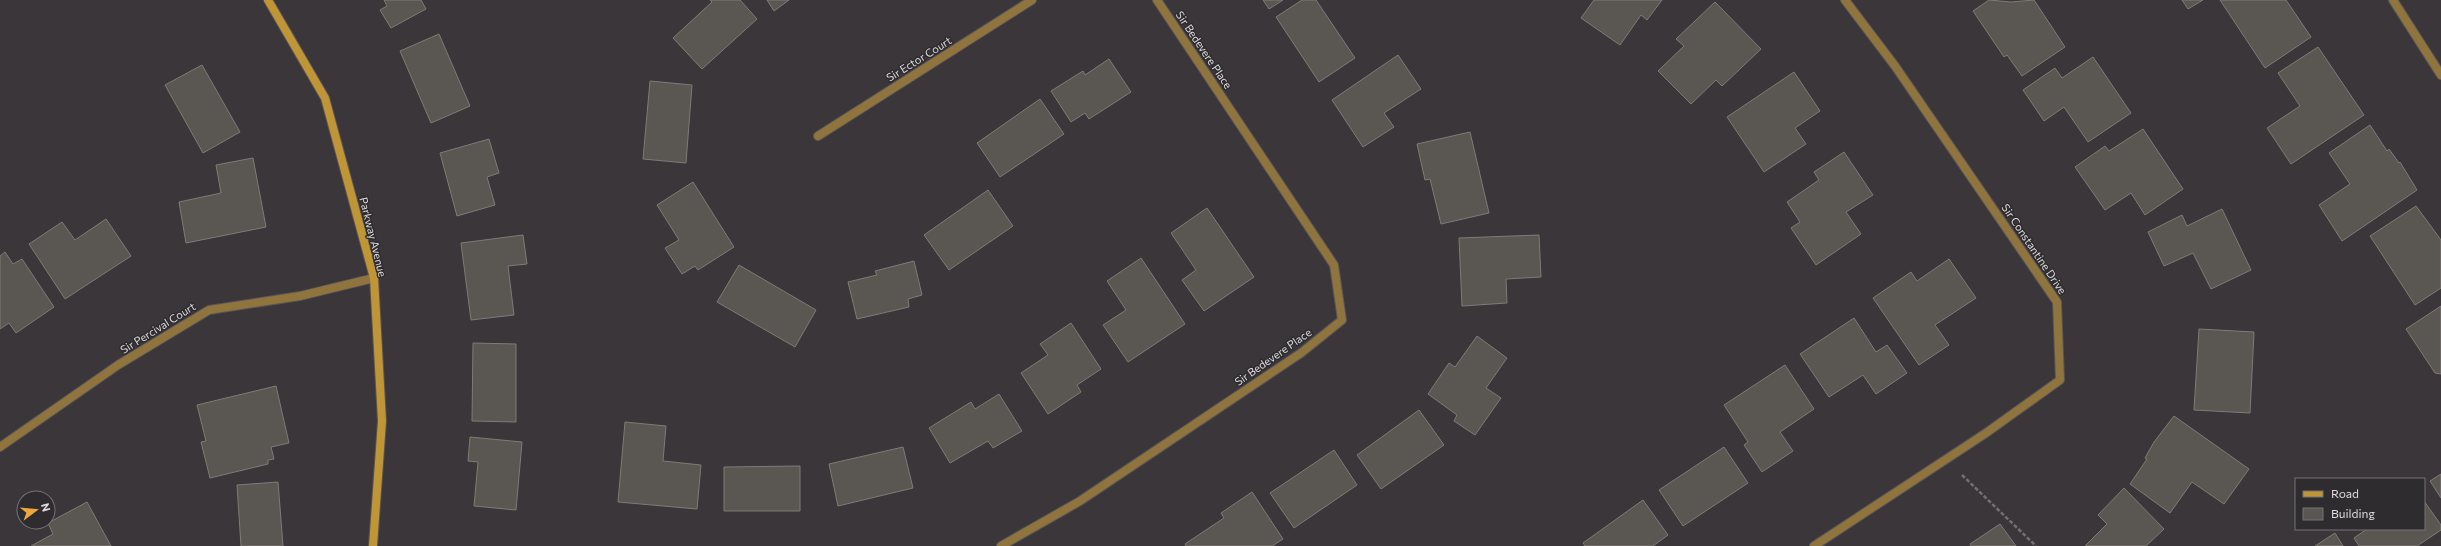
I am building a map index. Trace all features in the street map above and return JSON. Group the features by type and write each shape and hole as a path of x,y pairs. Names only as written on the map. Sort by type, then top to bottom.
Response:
{"street":[{"name":"Parkway Avenue","path":"268,0 326,98 374,278 382,421 373,546"},
{"name":"Sir Ector Court","path":"818,136 1032,0"},
{"name":"Sir Bedevere Place","path":"1000,546 1080,500 1301,353 1342,320 1334,265 1157,0"},
{"name":"Sir Constantine Drive","path":"1814,546 1946,459 2060,380 2058,302 1903,78 1845,0"},
{"path":"2393,0 2441,75"},
{"name":"Sir Percival Court","path":"0,447 118,366 209,310 300,296 374,278"}],"path":[{"path":"1946,459 2036,546"}],"building":[{"path":"384,0 421,0 426,9 391,28 380,10 387,6"},
{"path":"710,0 740,0 757,19 702,69 673,38 712,2"},
{"path":"767,0 789,0 774,11"},
{"path":"1263,0 1283,0 1269,9"},
{"path":"1302,0 1316,0 1355,58 1319,82 1276,17"},
{"path":"1594,0 1662,0 1647,20 1641,15 1620,45 1581,18"},
{"path":"1989,0 2011,2 2034,0 2065,47 2022,76 2007,55 2004,57 1973,11"},
{"path":"2182,0 2203,0 2188,9"},
{"path":"2220,0 2286,0 2311,37 2265,68"},
{"path":"1715,2 1761,49 1722,86 1716,80 1691,104 1658,71 1684,46 1676,39"},
{"path":"439,34 470,106 431,123 400,51"},
{"path":"2318,47 2364,115 2291,164 2267,128 2300,106 2278,73"},
{"path":"1398,55 1421,89 1384,113 1394,127 1363,147 1332,100"},
{"path":"2093,57 2131,113 2088,142 2064,107 2044,121 2023,90 2055,68 2062,78"},
{"path":"1109,59 1131,92 1089,119 1085,113 1071,122 1051,91 1083,71 1085,75"},
{"path":"202,65 240,132 203,153 165,85"},
{"path":"1794,72 1820,111 1795,128 1806,144 1764,172 1727,117"},
{"path":"650,81 692,85 686,163 643,159"},
{"path":"1040,99 1064,134 1000,177 977,143"},
{"path":"2370,125 2387,151 2389,149 2399,163 2400,162 2417,190 2342,241 2319,205 2350,184 2329,153"},
{"path":"2143,129 2183,189 2145,215 2131,193 2105,210 2075,167 2105,146 2109,151"},
{"path":"1470,132 1489,213 1441,224 1430,179 1425,180 1417,144"},
{"path":"489,139 499,173 487,177 495,205 457,216 440,153"},
{"path":"1844,152 1873,195 1846,212 1861,234 1816,265 1791,228 1800,222 1787,202 1819,180 1814,172"},
{"path":"253,158 266,227 186,243 179,202 221,193 216,165"},
{"path":"693,182 734,247 698,270 695,266 682,274 665,248 679,240 657,205"},
{"path":"988,190 1013,226 949,270 924,235"},
{"path":"2416,206 2441,240 2441,288 2415,305 2370,236"},
{"path":"1207,208 1254,277 1204,311 1182,280 1196,270 1171,233"},
{"path":"2222,209 2251,270 2211,289 2193,253 2164,266 2148,232 2182,215 2187,226"},
{"path":"106,219 131,256 65,299 29,244 62,222 75,240"},
{"path":"523,235 527,264 508,266 514,315 471,320 461,243"},
{"path":"1539,235 1541,277 1506,279 1507,303 1462,306 1459,238"},
{"path":"5,252 13,264 22,259 54,307 16,333 9,323 0,329 0,256"},
{"path":"1141,258 1185,324 1128,362 1103,325 1126,310 1107,281"},
{"path":"1949,259 1976,298 1935,325 1949,345 1919,365 1873,298 1911,272 1917,281"},
{"path":"914,261 922,295 908,299 909,307 857,319 848,282 877,275 875,271"},
{"path":"739,265 816,310 795,347 717,302"},
{"path":"2441,306 2441,374 2435,373 2406,329"},
{"path":"1854,318 1876,352 1887,345 1907,373 1876,394 1863,375 1829,397 1800,354"},
{"path":"1071,323 1101,369 1077,385 1081,392 1048,414 1021,373 1048,355 1040,344"},
{"path":"2199,329 2254,332 2250,413 2194,410"},
{"path":"1477,336 1507,358 1486,388 1501,398 1475,435 1454,421 1457,415 1428,394 1449,363 1455,367"},
{"path":"473,343 516,344 516,422 472,421"},
{"path":"1785,365 1814,409 1780,432 1793,451 1762,472 1744,445 1748,442 1724,405"},
{"path":"276,386 289,443 271,447 274,459 268,460 268,464 210,478 201,442 206,441 197,405"},
{"path":"999,394 1022,431 993,448 988,441 950,463 929,428 971,402 975,409"},
{"path":"1419,410 1444,445 1381,489 1357,455"},
{"path":"2174,416 2249,469 2224,504 2192,482 2170,513 2130,484 2147,459 2145,458 2154,442"},
{"path":"625,422 666,426 663,461 701,465 697,509 618,502"},
{"path":"470,437 522,442 516,510 474,506 478,462 468,461"},
{"path":"903,447 913,488 838,506 829,464"},
{"path":"1724,447 1748,483 1683,526 1659,490"},
{"path":"1334,450 1357,485 1294,528 1270,493"},
{"path":"800,466 800,511 724,511 724,467"},
{"path":"2441,474 2441,498 2430,481"},
{"path":"278,482 283,546 241,546 237,485"},
{"path":"2124,488 2164,529 2146,546 2085,546 2107,524 2098,515"},
{"path":"1252,492 1283,539 1272,546 1186,546 1185,544 1224,518 1221,513"},
{"path":"1643,500 1668,535 1653,546 1585,546 1583,543"},
{"path":"87,502 111,546 31,546 53,534 51,530 56,530 56,519"},
{"path":"2425,502 2441,525 2441,530 2417,546 2359,546 2354,538 2366,530 2425,530"},
{"path":"2000,524 2016,546 1971,546 1970,544"},
{"path":"2335,533 2343,546 2315,546"}]}
